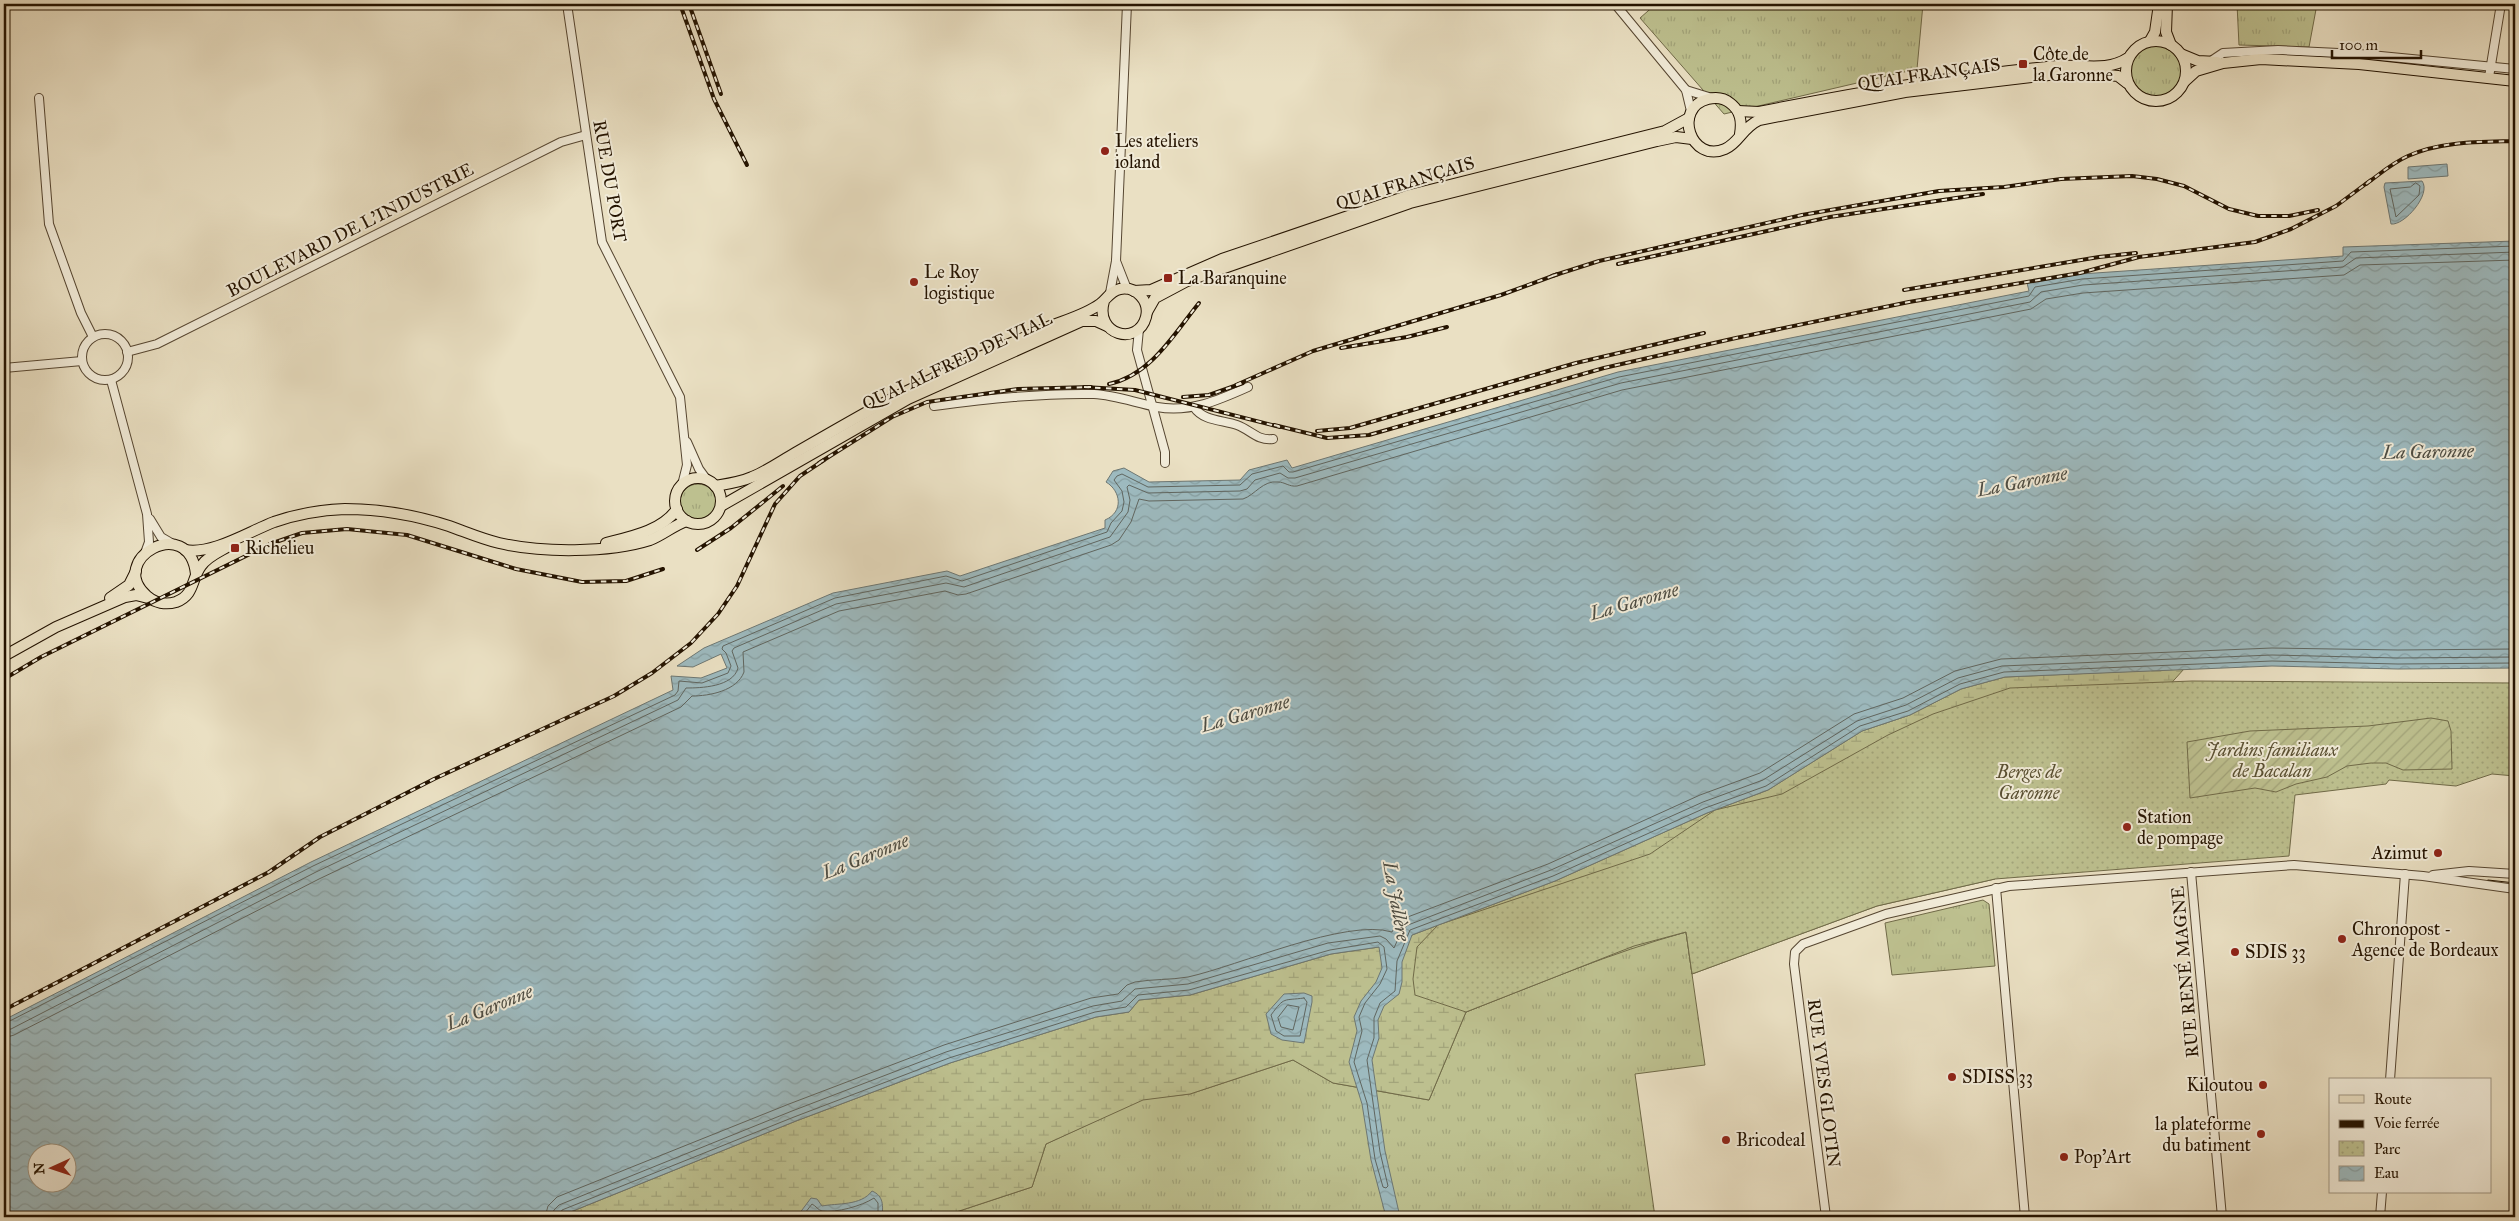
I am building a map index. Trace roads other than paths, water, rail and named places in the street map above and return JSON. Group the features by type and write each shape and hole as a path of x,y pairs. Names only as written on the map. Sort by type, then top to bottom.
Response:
{"main road":[{"path":"2150,41 2155,32 2159,4"},
{"path":"2167,4 2166,32 2171,45"},
{"path":"2223,63 2196,71 2185,81 2174,96 2157,102 2139,97 2128,83 2125,75 2128,58 2141,44 2157,40 2171,45 2181,54 2198,61 2223,63 2280,59 2427,70 2490,71 2515,76"},
{"path":"2181,54 2186,72 2185,81"},
{"name":"QUAI FRANÇAIS","path":"1738,111 1759,112 1890,86 1945,79 2057,66 2112,66 2128,58"},
{"path":"2490,71 2515,81"},
{"name":"QUAI FRANÇAIS","path":"1740,134 1749,125 1766,118 1905,92 2057,74 2118,76 2128,83"},
{"path":"1712,98 1727,101 1738,111 1742,126 1740,134 1731,146 1717,152 1703,149 1692,139 1689,132 1690,115 1704,100 1712,98"},
{"name":"QUAI FRANÇAIS","path":"1130,290 1152,290 1213,263 1410,195 1672,129 1690,115"},
{"name":"QUAI FRANÇAIS","path":"1147,312 1155,298 1187,281 1410,203 1657,141 1676,137 1692,139"},
{"path":"1130,290 1144,300 1147,312 1139,329 1126,334 1119,333 1107,326 1102,314 1107,297 1130,290"},
{"name":"QUAI ALFRED DE VIAL","path":"711,483 752,477 901,394 962,365 1094,308 1107,297"},
{"name":"QUAI ALFRED DE VIAL","path":"720,506 804,460 867,421 928,389 1082,322 1096,321 1107,326"},
{"path":"696,478 711,483 721,499 718,512 709,521 698,524 687,521 677,509 676,496 682,485 696,478"},
{"path":"570,549 617,540 644,532 663,523 677,509"},
{"path":"4,656 124,590 145,553 158,545 173,544 185,550 205,551 302,514 358,510 411,515 512,546 592,550 635,544 660,535 687,521"},
{"path":"75,618 129,596 148,598 167,604 183,598 192,588 196,574 208,558 245,535"},
{"path":"185,550 193,561 196,574"},
{"path":"136,571 139,586 148,598"}],"street":[{"name":"RUE DU PORT","path":"568,4 602,242 676,388 682,407 685,436 686,470 682,485"},
{"path":"1107,297 1116,261 1127,4"},
{"path":"1615,4 1686,90 1690,115"},
{"path":"2490,71 2501,4"},
{"path":"2211,62 2223,53 2278,50 2360,54 2490,71 2515,69"},
{"path":"1686,90 1712,98"},
{"path":"39,98 49,224 81,313 93,337"},
{"name":"BOULEVARD DE L'INDUSTRIE","path":"127,352 157,344 561,142 586,135"},
{"path":"1116,261 1130,290"},
{"path":"1139,329 1137,350 1165,452 1165,462"},
{"path":"102,334 112,335 123,344 127,352 124,369 111,380 102,380 90,376 82,361 84,347 93,337 102,334"},
{"path":"4,368 82,361"},
{"path":"111,380 147,514 149,542 145,553"},
{"path":"934,406 1018,396 1091,394 1177,409 1194,407 1248,387"},
{"path":"1194,407 1202,416 1239,426 1260,439 1273,439"},
{"name":"RUE DU PORT","path":"685,436 695,461 711,483"},
{"path":"147,514 157,532 173,544"},
{"path":"2025,1217 1996,888 2294,865 2405,874 2515,888"},
{"path":"2423,876 2469,871 2515,874"},
{"name":"RUE RENÉ MAGNE","path":"2191,872 2222,1217"},
{"path":"2390,1078 2405,874"},
{"name":"RUE YVES GLOTIN","path":"1826,1217 1794,964 1795,952 1803,944 1886,914 1996,888"},
{"path":"2380,1217 2382,1194"}],"water":[{"path":"2447,164 2448,176 2408,179 2408,167"},
{"path":"2422,181 2423,193 2415,208 2403,220 2391,224 2384,187 2385,183"},
{"path":"2515,241 2515,668 2398,669 2272,666 2005,677 1961,689 1910,715 1862,731 1768,790 1707,813 1555,881 1412,935 1402,962 1402,982 1399,994 1384,1006 1378,1020 1379,1038 1372,1060 1385,1151 1400,1217 1386,1217 1371,1160 1362,1104 1349,1062 1357,1031 1354,1017 1361,1001 1376,982 1382,968 1379,947 1331,954 1190,995 1139,1000 1129,1012 1096,1017 950,1063 796,1121 558,1217 4,1217 4,1020 311,862 673,690 671,676 701,678 727,668 721,654 693,667 677,666 704,648 833,593 947,571 960,576 1105,528 1105,520 1118,507 1115,491 1106,482 1113,471 1124,468 1149,482 1240,480 1249,470 1287,460 1292,468 1618,372 2029,291 2027,283 2081,274 2343,256 2343,247"},
{"path":"1304,993 1312,996 1312,1002 1304,1043 1282,1040 1271,1034 1266,1014 1284,994"},
{"path":"872,1191 881,1199 882,1217 804,1217 799,1214 811,1198 817,1199 822,1206 842,1204 862,1199"}],"tram line":[{"path":"2488,880 2515,883"}],"railway":[{"path":"680,4 714,99 747,165"},
{"path":"689,4 721,94"},
{"path":"2366,184 2408,156 2434,147 2461,143 2515,141"},
{"path":"1552,276 1599,261 1802,215 1939,191 2004,187 2061,179 2132,176 2157,179 2184,186 2229,209 2258,216 2289,216 2318,210"},
{"path":"1274,425 1327,438 1369,435 1604,368 1736,338 1909,302 2080,273 2139,257 2255,242 2291,229 2336,206 2371,180"},
{"path":"1618,264 1830,217 1983,194"},
{"path":"1904,290 2099,257 2136,253"},
{"path":"1236,385 1313,351 1501,295 1558,274"},
{"path":"1109,384 1124,379 1149,363 1171,340 1199,303"},
{"path":"1341,348 1407,337 1447,327"},
{"path":"1317,431 1350,428 1576,363 1704,333"},
{"path":"1183,397 1209,395 1243,383"},
{"path":"1084,387 1135,390 1280,427"},
{"path":"819,463 892,417 927,402 1018,389 1091,387"},
{"path":"4,1010 269,872 320,837 434,779 614,696 652,673 691,643 718,614 737,586 775,504 800,476 824,460"},
{"path":"697,550 731,528 783,486"},
{"path":"4,679 41,657 270,544 302,533 347,529 407,535 516,569 582,582 626,581 663,569"}],"place":[{"name":"Côte de la Garonne","path":"2023,64"},
{"name":"Les ateliers ioland","path":"1105,151"},
{"name":"La Baranquine","path":"1168,278"},
{"name":"Le Roy logistique","path":"914,282"},
{"name":"Richelieu","path":"235,548"},
{"name":"Station de pompage","path":"2127,827"},
{"name":"Azimut","path":"2438,853"},
{"name":"Chronopost - Agence de Bordeaux","path":"2342,939"},
{"name":"SDIS 33","path":"2235,952"},
{"name":"SDISS 33","path":"1952,1077"},
{"name":"Kiloutou","path":"2263,1085"},
{"name":"la plateforme du batiment","path":"2261,1134"},
{"name":"Bricodeal","path":"1726,1140"},
{"name":"Pop’Art","path":"2064,1157"}],"water label":[{"name":"La Garonne","path":"2428,451"},
{"name":"La Garonne","path":"2022,481"},
{"name":"La Garonne","path":"1634,601"},
{"name":"La Garonne","path":"1245,713"},
{"name":"La Garonne","path":"865,856"},
{"name":"La Jallère","path":"1397,901"},
{"name":"La Garonne","path":"489,1007"}],"park label":[{"name":"Jardins familiaux de Bacalan","path":"2272,760"},
{"name":"Berges de Garonne","path":"2029,782"}]}
